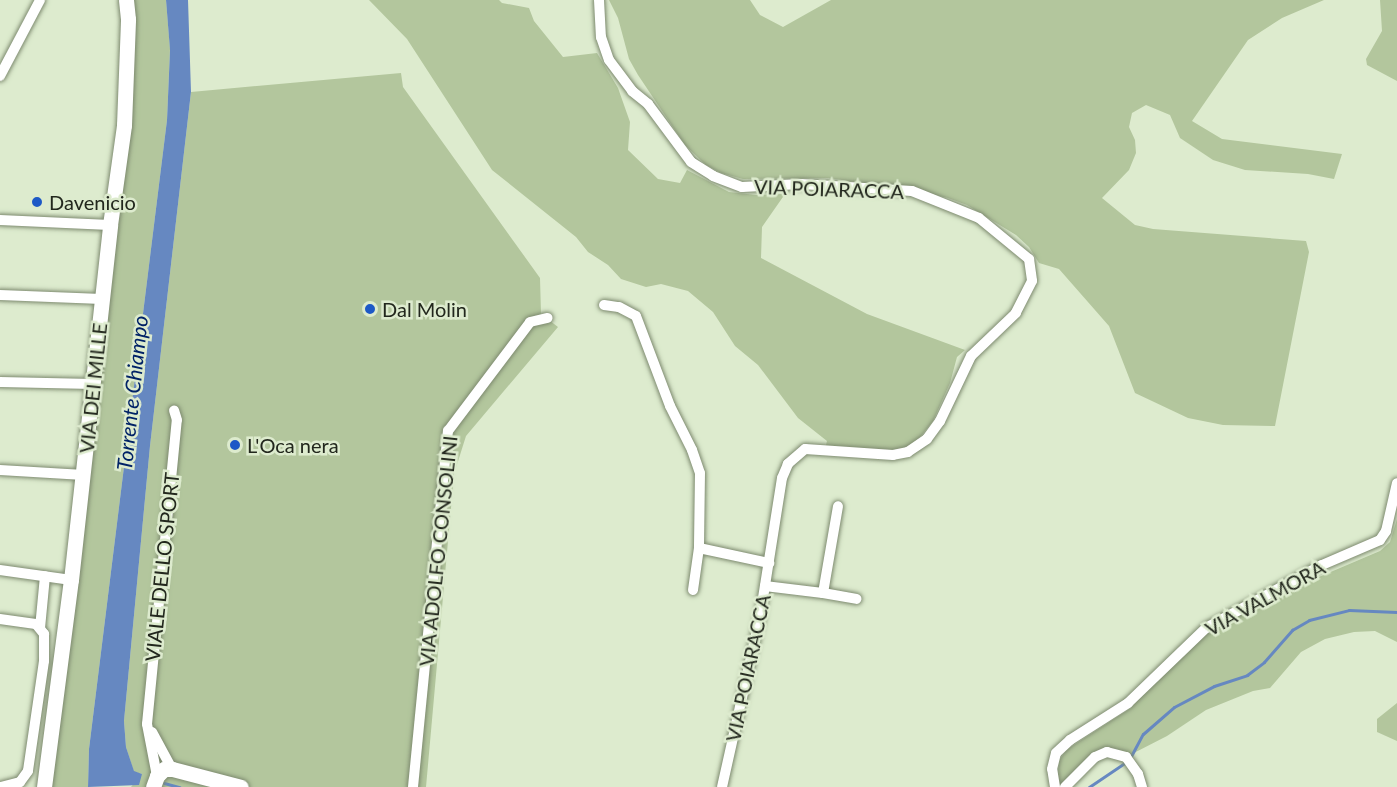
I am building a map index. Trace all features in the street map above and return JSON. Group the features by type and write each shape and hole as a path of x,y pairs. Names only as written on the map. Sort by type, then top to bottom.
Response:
{"main road":[{"name":"VIA DEI MILLE","path":"42,783 71,580 110,225 124,125 128,18 126,0"},
{"path":"155,782 164,769 172,768 241,787"}],"street":[{"path":"0,76 40,0"},
{"name":"VIA POIARACCA","path":"599,0 601,37 609,60 626,84 648,104 691,162 713,176 742,187 801,184 912,191 979,218 1029,259 1032,281 1016,313 971,356 940,421 927,439 908,452 893,455 805,449 788,464 782,477 765,586 722,787"},
{"path":"0,220 110,225"},
{"path":"0,295 102,299"},
{"path":"604,305 619,307 636,316 670,406 692,450 700,474 699,548 693,590"},
{"name":"VIA ADOLFO CONSOLINI","path":"412,787 448,431 530,322 548,318"},
{"path":"0,382 93,384"},
{"name":"VIALE DELLO SPORT","path":"155,782 147,724 177,420 174,410"},
{"path":"0,470 84,475"},
{"name":"VIA VALMORA","path":"1055,787 1052,769 1056,753 1070,740 1128,703 1206,628 1322,565 1380,540 1386,531 1397,483"},
{"path":"823,593 838,506"},
{"path":"699,548 769,563"},
{"path":"0,570 71,580"},
{"path":"40,628 45,576"},
{"path":"765,586 856,599"},
{"path":"0,619 36,624 44,634 44,661 28,771 20,782 1,787"},
{"path":"147,724 172,768"},
{"path":"1065,787 1095,757 1107,752 1126,757 1138,774 1142,787"}],"green space":[{"path":"131,0 166,0 170,49 167,120 89,749 88,787 45,787"},
{"path":"369,0 499,0 502,3 529,8 534,21 563,57 597,53 618,88 630,122 628,150 658,179 680,183 687,170 729,192 756,195 785,194 762,227 761,258 867,314 965,350 957,357 950,383 933,421 908,452 825,449 827,441 798,418 758,365 735,346 713,312 688,291 661,284 646,287 621,279 608,265 588,252 576,237 492,170 407,39"},
{"path":"609,0 750,0 760,15 783,27 831,0 1324,0 1282,18 1248,40 1192,121 1222,139 1342,154 1334,179 1308,174 1245,170 1213,160 1180,138 1170,115 1146,105 1132,113 1129,127 1135,140 1136,153 1129,170 1102,198 1135,225 1153,229 1306,241 1309,252 1275,426 1223,425 1188,418 1135,393 1109,326 1059,269 1039,263 1029,247 1016,235 967,205 917,191 828,178 743,179 721,173 706,165 685,145 638,75 629,59 618,18"},
{"path":"1380,0 1397,0 1397,81 1367,65 1366,59 1382,31"},
{"path":"401,73 403,87 540,278 541,314 558,327 466,436 454,474 426,787 131,787 142,774 134,772 126,747 124,721 150,446 191,92"},
{"path":"1397,519 1397,642 1375,631 1354,632 1325,639 1301,652 1270,688 1253,691 1206,710 1167,736 1126,757 1107,752 1065,787 1057,787 1059,761 1066,750 1131,708 1155,681 1214,626 1293,588 1380,551 1390,542"},
{"path":"1397,703 1397,741 1377,732 1377,719"}],"water":[{"path":"166,0 188,0 191,92 150,446 124,721 126,747 134,771 142,774 139,785 88,787 89,749 167,120 170,50"}],"waterway":[{"path":"1130,758 1143,734 1174,707 1214,686 1247,675 1264,662 1292,630 1309,620 1349,610 1397,612"},
{"path":"1089,787 1126,762"},
{"path":"164,783 179,787"}],"place":[{"name":"Davenicio","path":"37,202"},
{"name":"Dal Molin","path":"370,309"},
{"name":"L'Oca nera","path":"235,445"}],"water label":[{"name":"Torrente Chiampo","path":"132,393"}]}
